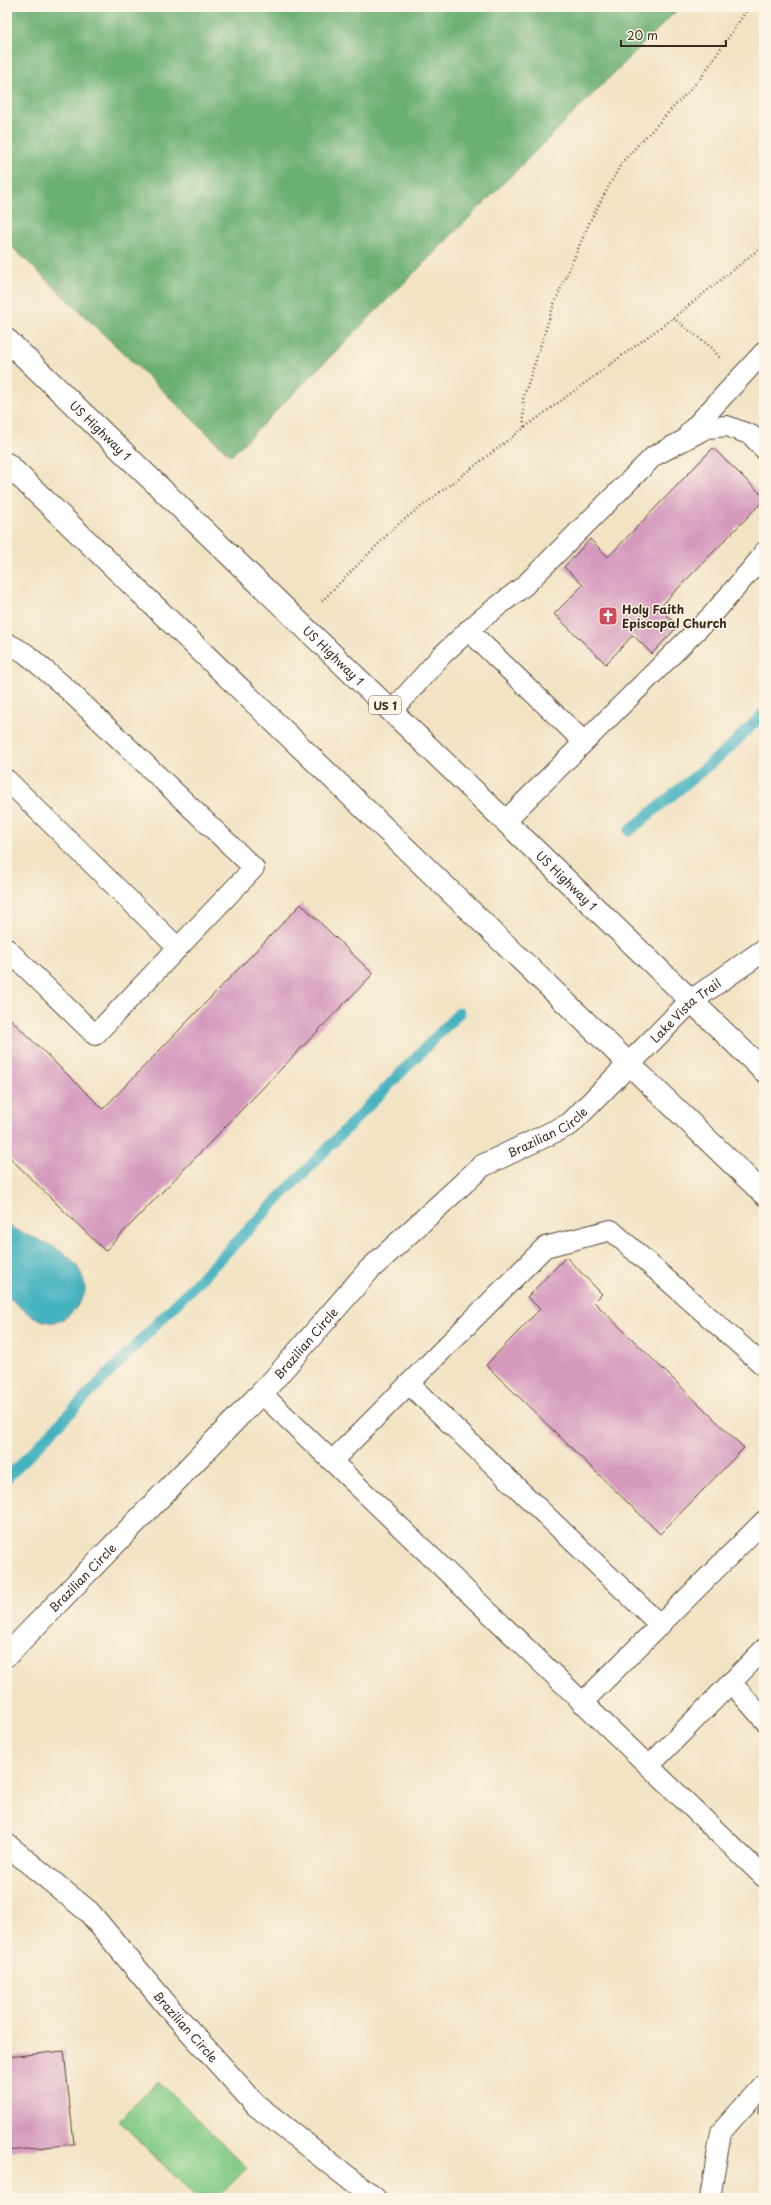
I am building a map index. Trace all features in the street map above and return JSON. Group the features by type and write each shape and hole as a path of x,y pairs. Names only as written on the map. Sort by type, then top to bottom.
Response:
{"main road":[{"name":"US Highway 1","path":"7,340 764,1071"},
{"path":"7,464 764,1194"},
{"name":"Lake Vista Trail","path":"747,963 764,940"},
{"name":"Lake Vista Trail","path":"630,1064 691,1001 764,950"},
{"name":"Brazilian Circle","path":"7,1655 261,1393 368,1270 482,1166 570,1124 630,1064"},
{"name":"Brazilian Circle","path":"7,1845 89,1912 170,2009 256,2105 374,2198"}],"lane":[{"path":"684,439 764,352"},
{"path":"392,711 442,655 468,630 524,586 654,456 707,428 727,426 751,435 764,449"},
{"path":"505,821 583,741 713,614 760,559 764,552"},
{"path":"468,630 583,741"},
{"path":"7,644 25,653 66,688 254,868 95,1035 7,948"},
{"path":"7,780 178,948"},
{"path":"332,1461 546,1246 610,1230 764,1366"},
{"path":"409,1384 660,1625"},
{"path":"261,1393 764,1877"},
{"path":"582,1703 764,1520"},
{"path":"649,1766 764,1649"},
{"path":"731,1682 764,1720"},
{"path":"710,2198 721,2132 764,2084"}],"path":[{"path":"524,428 522,399 554,304 590,221 622,162 700,79 749,7"},
{"path":"300,623 397,525 524,428 673,318 764,245"},
{"path":"673,318 711,347 739,379"}],"green space":[{"path":"7,7 680,7 231,456 7,242"},
{"path":"158,2081 247,2168 217,2198 197,2198 119,2121"}],"water":[{"path":"7,1225 63,1252 76,1265 84,1281 85,1290 84,1295 78,1305 69,1315 59,1321 48,1322 29,1314 7,1296"}],"building":[{"path":"713,448 764,497 764,500 659,608 678,626 652,654 633,635 606,664 554,614 583,585 564,567 590,539 608,557"},
{"path":"301,904 373,974 105,1251 7,1155 7,1016 103,1109"},
{"path":"566,1257 602,1294 594,1302 744,1448 660,1534 486,1365 540,1309 527,1297"},
{"path":"64,2051 74,2144 7,2151 7,2057"},
{"path":"764,2103 764,2118 757,2111"}],"waterway":[{"path":"629,831 728,749 764,713"},
{"path":"7,1478 459,1013"}],"place":[{"name":"Holy Faith Episcopal Church","path":"608,616"}]}
